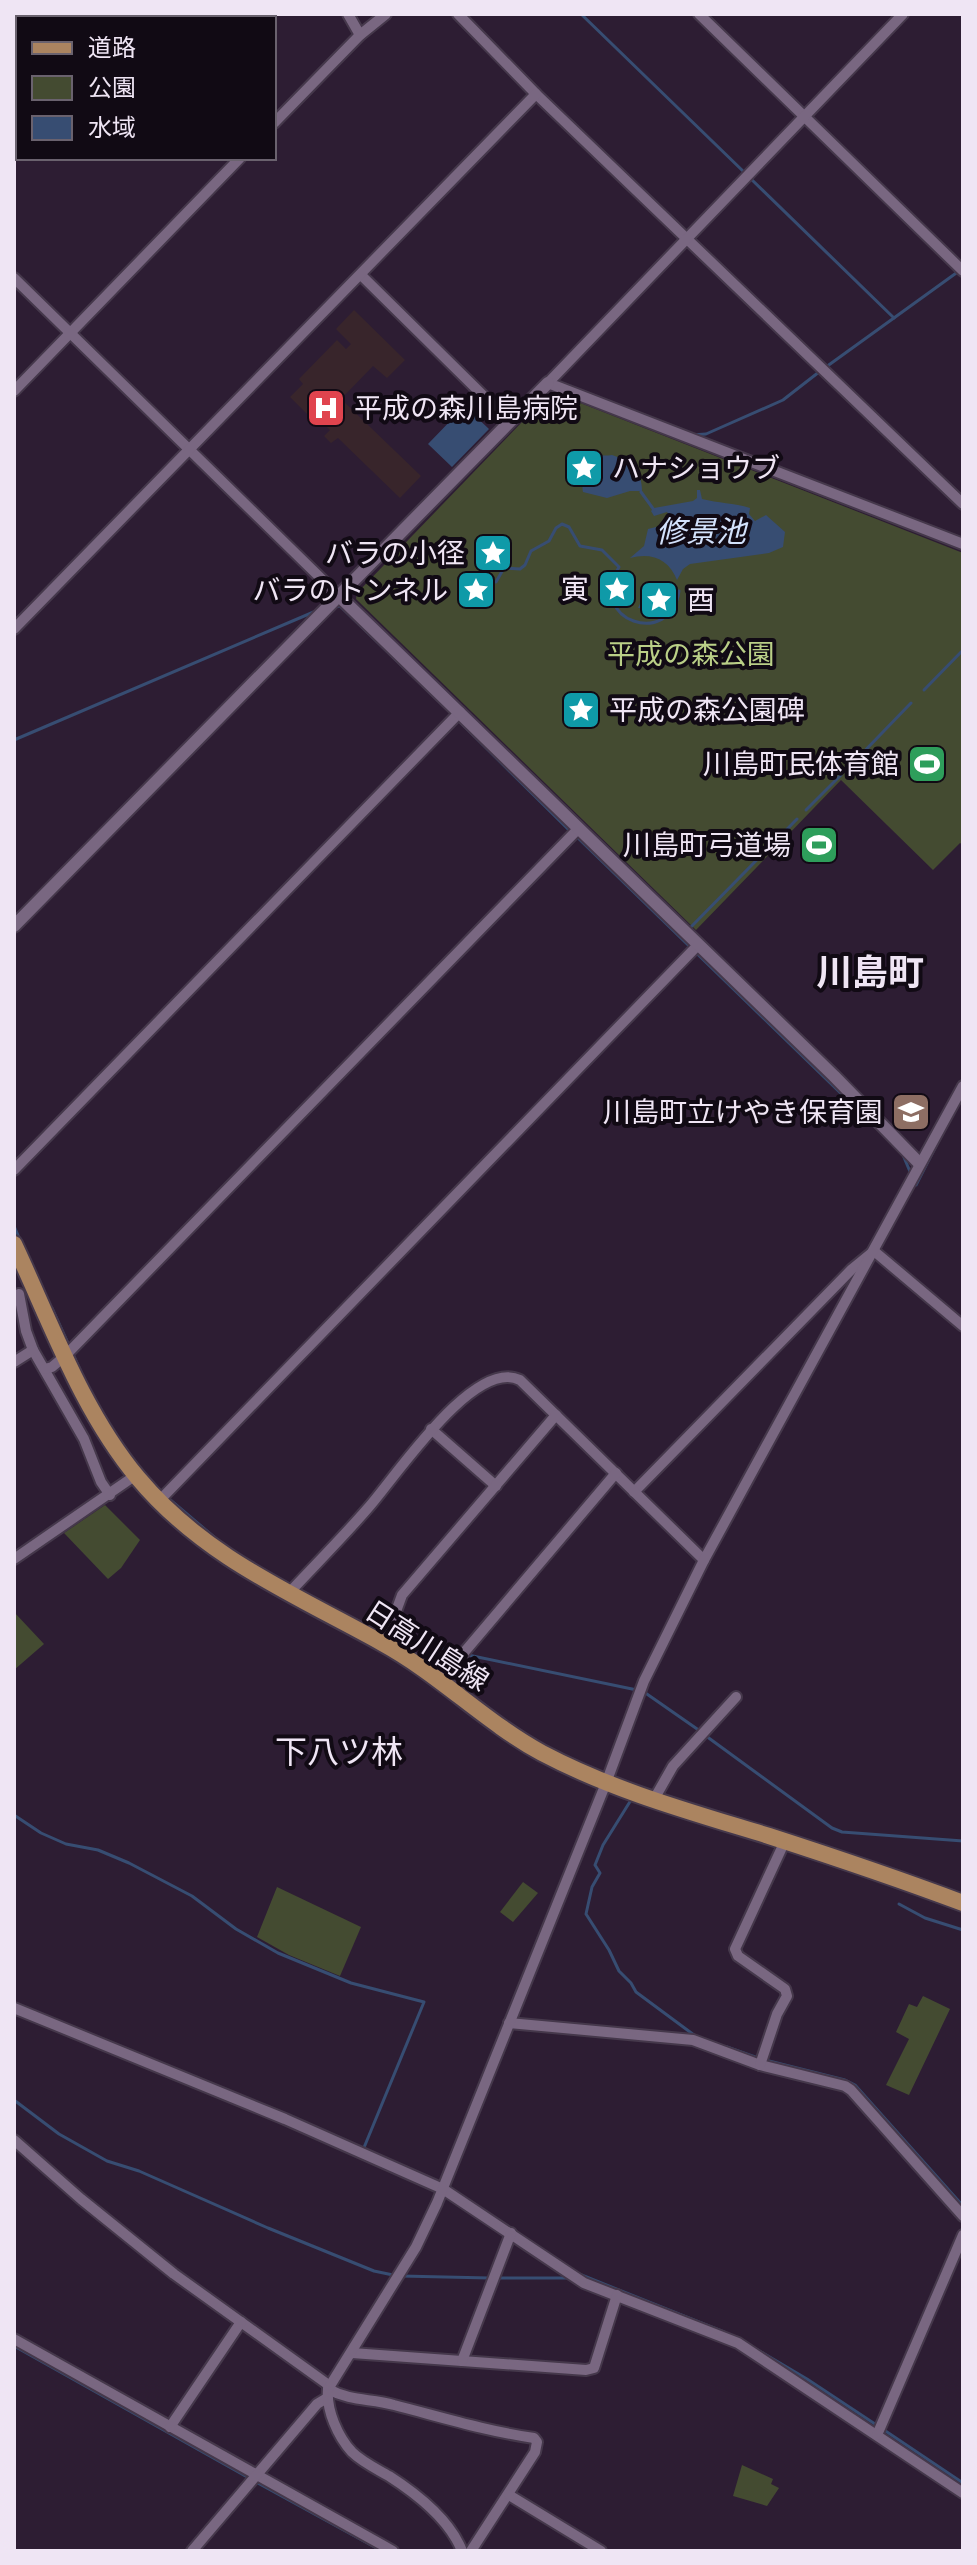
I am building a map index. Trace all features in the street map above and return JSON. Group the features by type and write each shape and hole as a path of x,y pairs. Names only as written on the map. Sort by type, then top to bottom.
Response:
{"main road":[{"name":"日高川島線","path":"14,1244 22,1293 65,1356 103,1429 159,1501 228,1559 384,1644 540,1752 606,1783 653,1801 877,1870 963,1903"}],"street":[{"path":"348,14 360,35"},
{"path":"276,121 360,35 386,14"},
{"path":"458,14 536,94 963,504"},
{"path":"699,14 963,271"},
{"path":"14,926 510,422 903,14"},
{"path":"14,629 536,94"},
{"path":"14,391 238,160"},
{"path":"361,275 510,422"},
{"path":"14,278 919,1163"},
{"path":"548,383 963,544"},
{"path":"14,1170 460,712"},
{"path":"45,1369 65,1356 579,828"},
{"path":"159,1501 698,945"},
{"path":"192,2551 328,2391 416,2247 443,2189 644,1681 704,1560 963,1086"},
{"path":"874,1251 963,1326"},
{"path":"634,1492 852,1269 874,1251"},
{"path":"22,1293 26,1331 33,1350 84,1439 101,1482 110,1495"},
{"path":"14,1362 33,1350"},
{"path":"289,1593 368,1508 431,1429 479,1387 498,1378 514,1377 520,1380 704,1560"},
{"path":"384,1644 402,1595 556,1415"},
{"path":"84,1439 103,1429"},
{"path":"431,1429 496,1486"},
{"path":"439,1682 616,1473"},
{"path":"14,1559 136,1475"},
{"path":"653,1801 673,1766 736,1697"},
{"path":"760,2065 777,2014 787,1996 785,1989 738,1956 735,1949 785,1841"},
{"path":"14,2008 285,2119 443,2189 584,2283 738,2343 963,2493"},
{"path":"509,2023 693,2040 760,2065 851,2090 963,2216"},
{"path":"14,2140 151,2255 328,2391 349,2399 389,2403 469,2426 534,2438 537,2442 535,2452 471,2551"},
{"path":"462,2361 511,2233"},
{"path":"877,2435 963,2235"},
{"path":"352,2353 586,2370 594,2368 617,2295"},
{"path":"170,2427 241,2322"},
{"path":"14,2339 393,2551"},
{"path":"328,2391 332,2419 352,2452 412,2492 445,2522 458,2539 462,2551"},
{"path":"509,2495 601,2551"}],"shaded area":[{"name":"平成の森川島病院","path":"354,310 405,360 387,378 373,366 341,399 421,476 400,498 338,438 331,443 324,436 330,430 318,419 315,422 290,397 303,384 299,379 337,340 346,349 351,344 336,329"}],"green space":[{"name":"平成の森公園","path":"555,393 963,553 963,845 960,843 933,870 841,780 696,930 356,599 357,593 549,394"},
{"name":"川島町弓道場","path":"809,827 836,853 828,862 801,836"},
{"path":"105,1505 140,1540 121,1568 108,1579 64,1533"},
{"path":"14,1612 44,1644 14,1670"},
{"path":"523,1882 538,1893 513,1922 500,1912"},
{"path":"277,1887 361,1927 340,1976 289,1955 257,1937"},
{"path":"923,1996 950,2009 909,2095 886,2085 909,2039 896,2032 909,2004 917,2007"},
{"path":"742,2465 773,2479 771,2484 779,2488 767,2506 733,2496"}],"water":[{"path":"471,412 489,429 452,467 428,444 457,414 467,415"},
{"path":"612,455 634,467 640,477 642,491 607,498 583,492 584,477 590,462 598,456"},
{"name":"修景池","path":"697,490 700,490 702,499 750,508 749,514 755,521 766,515 785,532 783,547 769,553 690,564 677,580 669,567 658,559 645,556 630,558 644,546 648,529 668,524 672,519 667,512 654,516 651,511 693,501 697,498"},
{"path":"665,590 658,605 648,609 638,608 642,599 651,597 655,591"}],"waterway":[{"path":"581,14 745,173"},
{"path":"750,178 894,318"},
{"path":"826,367 959,271"},
{"path":"692,435 706,434 783,400 819,372"},
{"path":"641,492 654,510"},
{"path":"496,582 504,568 520,569 525,565 531,551 549,541 562,524 569,527 580,546 602,550 619,567 612,586 613,602 621,614 634,621 648,623 662,619 673,609 679,591"},
{"path":"335,607 340,606 452,714"},
{"path":"14,740 316,611"},
{"path":"924,690 963,650"},
{"path":"851,765 911,703"},
{"path":"457,719 571,832"},
{"path":"806,810 841,775"},
{"path":"688,930 797,819"},
{"path":"577,837 893,1144"},
{"path":"914,1181 916,1185 941,1136"},
{"path":"903,1155 911,1174"},
{"path":"14,1226 20,1240"},
{"path":"52,1308 87,1385"},
{"path":"168,1498 220,1542"},
{"path":"390,1636 461,1653"},
{"path":"468,1655 637,1690"},
{"path":"644,1692 700,1731"},
{"path":"706,1736 832,1828 842,1832 963,1841"},
{"path":"631,1800 603,1845 595,1865 600,1873 592,1887 586,1914 619,1971 636,1992 694,2035"},
{"path":"14,1815 41,1833 66,1844 98,1850 129,1863 192,1896 236,1929 278,1953 351,1983 424,2002 363,2150"},
{"path":"899,1904 925,1918 963,1930"},
{"path":"727,2047 758,2058"},
{"path":"765,2060 855,2085 963,2206"},
{"path":"14,2100 59,2134 107,2161 139,2171 374,2271 393,2275"},
{"path":"576,2275 724,2332"},
{"path":"401,2276 489,2278"},
{"path":"497,2278 569,2278"},
{"path":"14,2346 249,2478"},
{"path":"756,2349 878,2426"},
{"path":"884,2430 963,2483"},
{"path":"256,2482 382,2551"}],"place":[{"name":"平成の森川島病院","path":"326,408"},
{"name":"ハナショウブ","path":"584,468"},
{"name":"バラの小径","path":"493,553"},
{"name":"寅","path":"617,589"},
{"name":"バラのトンネル","path":"476,590"},
{"name":"酉","path":"659,600"},
{"name":"平成の森公園碑","path":"581,710"},
{"name":"川島町民体育館","path":"927,764"},
{"name":"川島町弓道場","path":"819,845"},
{"name":"川島町立けやき保育園","path":"911,1112"}],"district":[{"name":"川島町","path":"870,972"},
{"name":"下八ツ林","path":"339,1752"}]}
